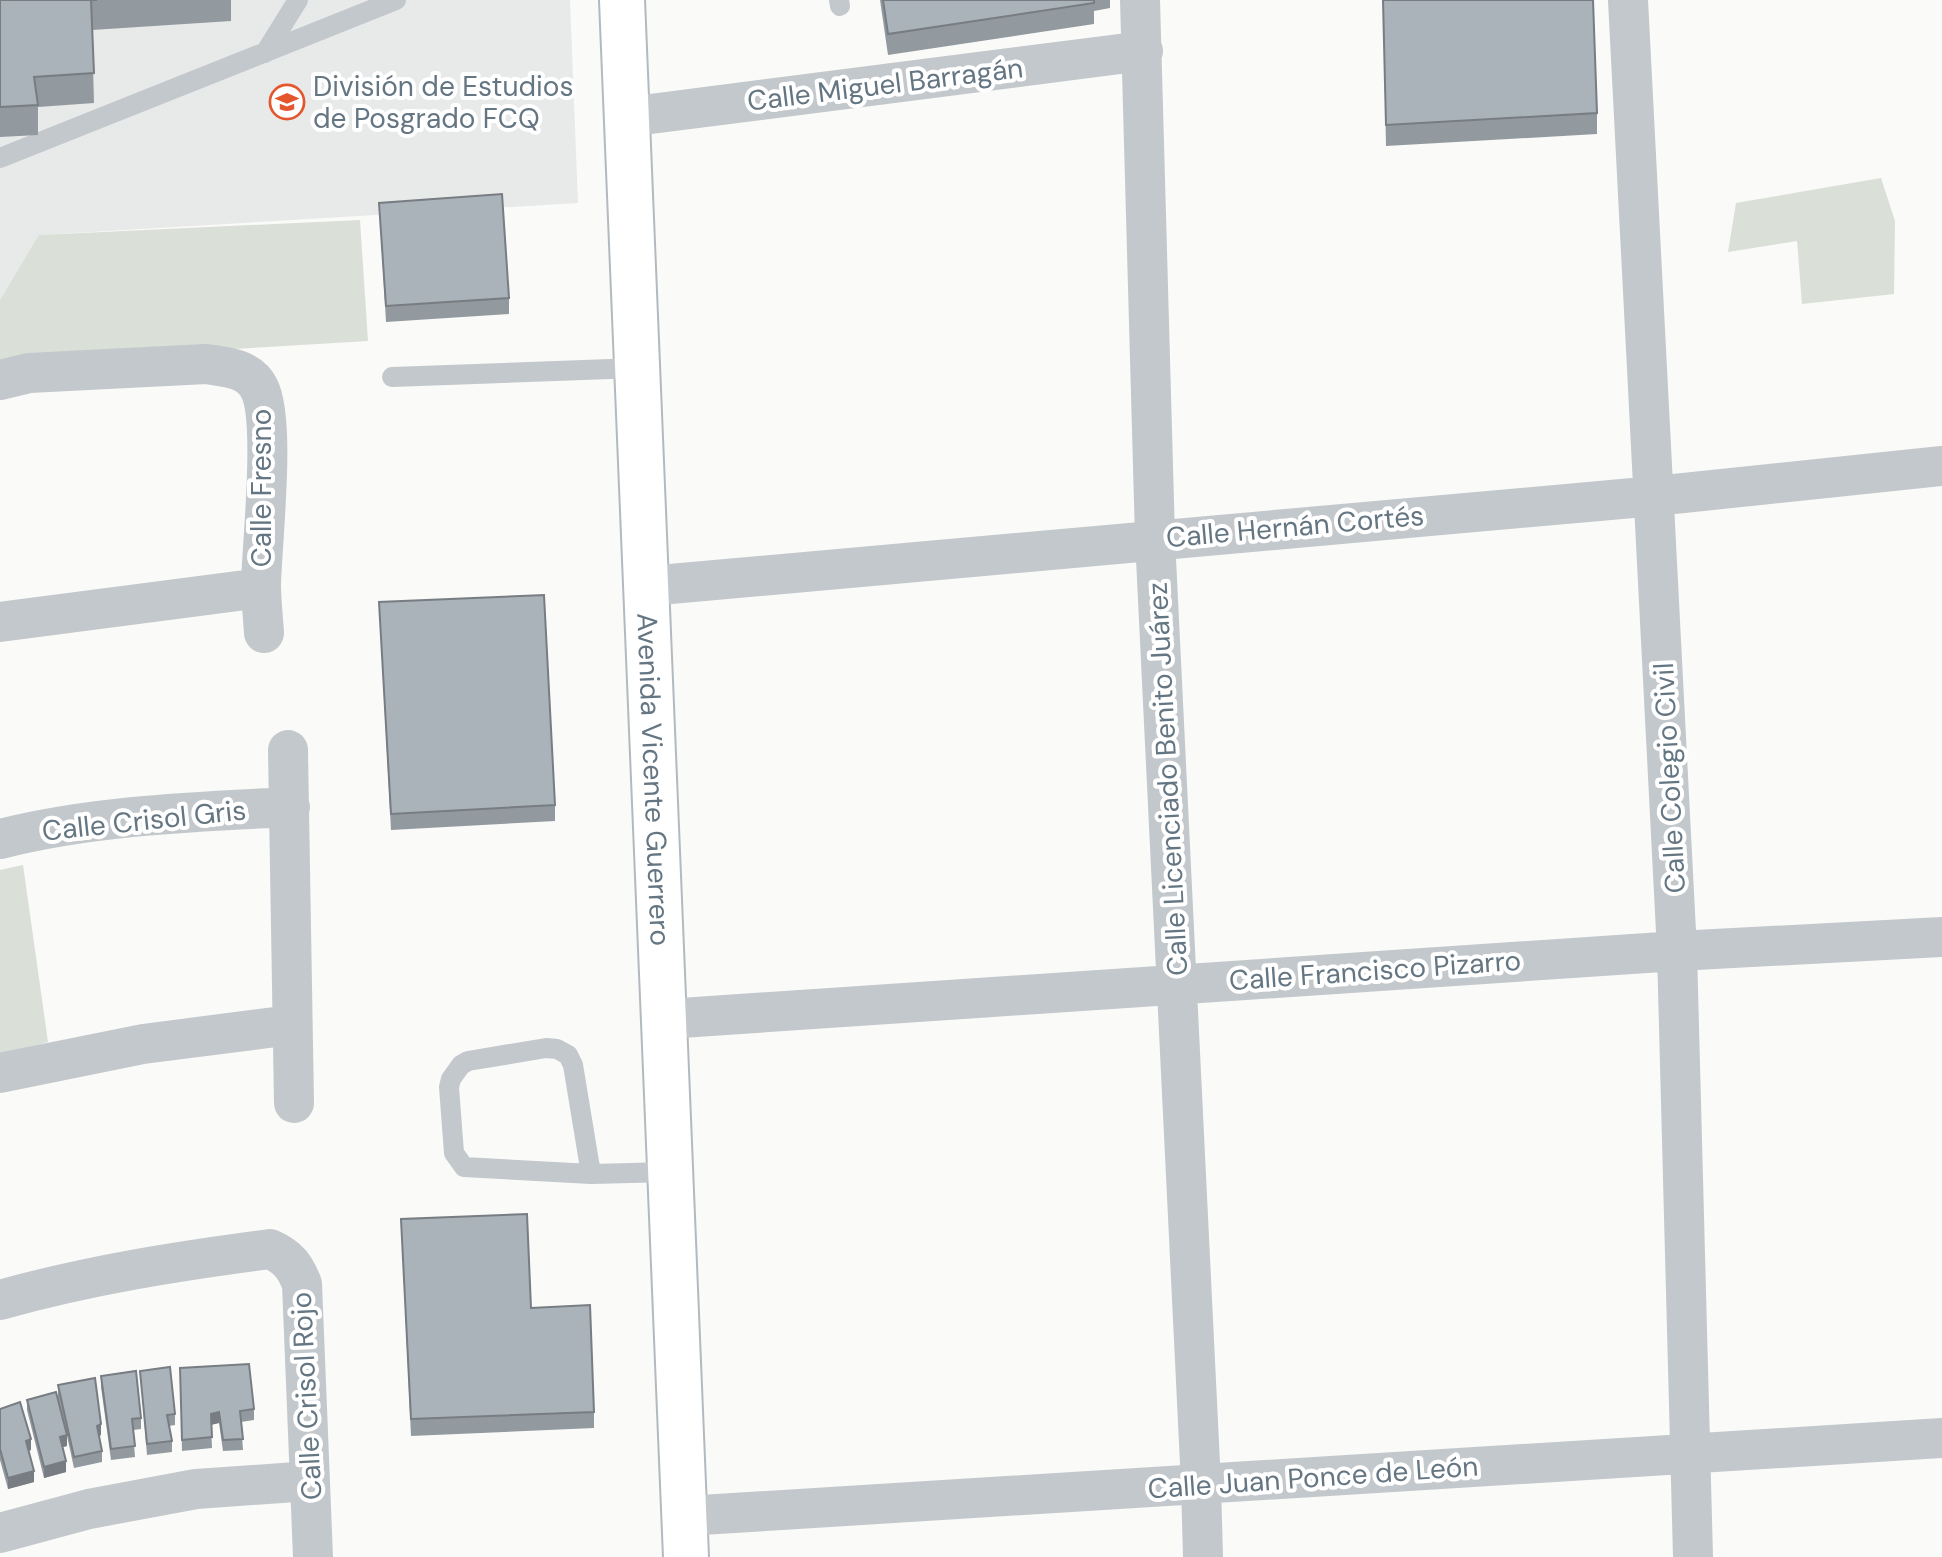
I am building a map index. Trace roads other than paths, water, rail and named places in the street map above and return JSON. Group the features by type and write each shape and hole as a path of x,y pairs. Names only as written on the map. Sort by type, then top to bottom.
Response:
{"main road":[{"name":"Avenida Vicente Guerrero","path":"622,0 686,1537"}],"street":[{"name":"Calle Licenciado Benito Juárez","path":"1140,0 1155,538 1203,1557"},
{"name":"Calle Colegio Civil","path":"1628,0 1677,951 1693,1557"},
{"name":"Calle Miguel Barragán","path":"627,117 1143,51"},
{"name":"Calle Fresno","path":"0,380 29,373 206,364 235,368 252,379 260,389 267,429 261,588 264,633"},
{"name":"Calle Hernán Cortés","path":"648,586 1155,538 1655,496 1942,466"},
{"path":"0,622 261,588"},
{"path":"288,750 294,1103"},
{"name":"Calle Crisol Gris","path":"0,839 36,830 143,815 290,807"},
{"name":"Calle Francisco Pizarro","path":"666,1019 1177,983 1942,937"},
{"path":"0,1073 143,1044 291,1025"},
{"name":"Calle Crisol Rojo","path":"0,1300 52,1285 161,1263 270,1249 283,1255 302,1284 313,1557"},
{"name":"Calle Juan Ponce de León","path":"686,1537 1201,1484 1942,1438"},
{"path":"0,1533 89,1509 196,1489 310,1481"}],"lane":[{"path":"265,53 298,0"},
{"path":"2,156 396,0"},
{"path":"392,377 638,368"},
{"path":"591,1174 573,1065 568,1055 546,1048 515,1052 468,1061 455,1072 449,1087 454,1153 464,1167 591,1174 671,1172"}],"place":[{"name":"División de Estudios de Posgrado FCQ","path":"287,102"}]}
